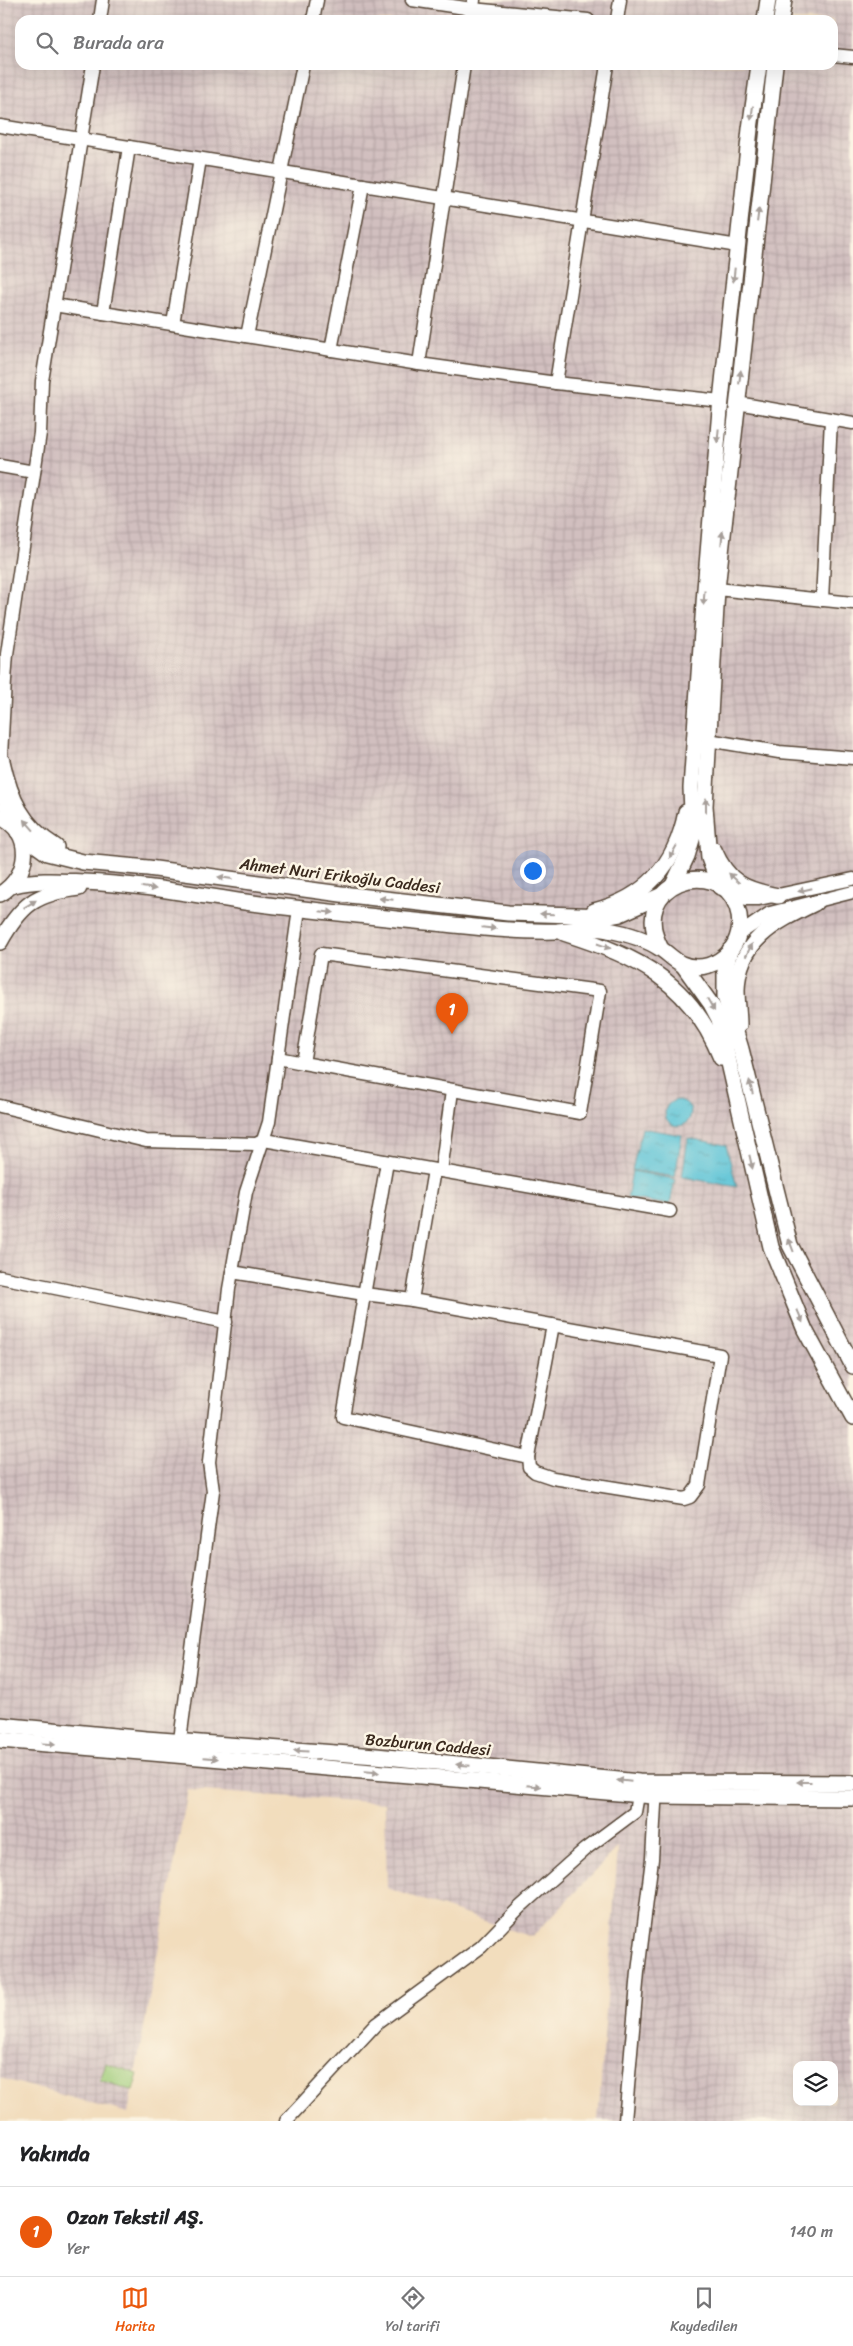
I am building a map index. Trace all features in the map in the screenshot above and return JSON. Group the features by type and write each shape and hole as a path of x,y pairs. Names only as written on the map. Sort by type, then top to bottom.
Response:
{"main road":[{"path":"766,15 768,0"},
{"path":"782,15 784,0"},
{"path":"661,949 654,936 652,922 655,908 687,856 692,836 691,788 721,401 758,70"},
{"path":"6,893 43,880 119,884 300,909 504,930 558,931 588,928 608,930 630,935 661,949 672,959 683,965 699,967 713,964 725,956 738,935 740,916 735,902 724,890 709,858 706,828 708,740 717,589 775,70"},
{"path":"2,761 10,792 26,823 52,844 83,862"},
{"path":"577,915 626,900 645,887 665,867 680,840 691,788"},
{"name":"Ahmet Nuri Erikoğlu Caddesi","path":"0,817 47,853 83,862 148,868 341,894 508,913 597,916 620,914 667,890"},
{"path":"706,828 719,860 734,880 754,891 778,896"},
{"path":"6,893 21,873 25,859 24,845 16,829"},
{"path":"667,890 686,880 700,879 724,890"},
{"path":"0,942 17,913 29,903 68,890 119,884"},
{"path":"741,1049 737,989 742,966 752,943 761,933 774,924 815,903"},
{"path":"558,931 622,954 649,968 666,982 686,1000 706,1027 732,1085"},
{"path":"730,950 725,977 725,996 741,1049 790,1245 853,1366"},
{"path":"683,965 711,1004 719,1019 732,1085 771,1247 805,1330 853,1418"},
{"name":"Bozburun Caddesi","path":"0,1724 180,1740 656,1789 853,1798"},
{"name":"Bozburun Caddesi","path":"0,1740 638,1795 656,1789 853,1782"}],"street":[{"path":"101,15 103,0"},
{"path":"314,15 317,0"},
{"path":"412,0 472,10 530,15"},
{"path":"618,15 620,0"},
{"path":"838,56 853,57"},
{"path":"16,829 6,808 1,783 5,680 40,433 42,381 92,70"},
{"path":"248,336 302,70"},
{"path":"419,364 463,70"},
{"path":"556,383 584,221 606,70"},
{"path":"0,126 738,246"},
{"path":"103,313 128,147"},
{"path":"173,324 200,159"},
{"path":"331,350 363,185"},
{"path":"54,305 419,364 556,383 721,401"},
{"path":"737,404 853,422"},
{"path":"822,600 831,420"},
{"path":"0,466 34,472"},
{"path":"717,589 853,603"},
{"path":"0,700 5,680"},
{"path":"708,740 779,752 853,758"},
{"path":"724,890 754,900 853,879"},
{"path":"738,935 770,913 853,892"},
{"path":"180,1740 213,1491 209,1462 232,1272 246,1192 269,1122 300,909"},
{"path":"278,1058 580,1113 600,991 321,954 303,1062"},
{"path":"412,1300 452,1091"},
{"path":"0,1106 146,1141 256,1144 264,1140 670,1211"},
{"path":"387,1162 343,1417 528,1457"},
{"path":"232,1272 412,1300 720,1354 700,1485 690,1497 684,1499 552,1478 534,1472 529,1467 528,1457 553,1325"},
{"path":"0,1277 226,1322"},
{"path":"625,2121 656,1789"},
{"path":"286,2121 376,2024 481,1947 519,1908 584,1850 635,1812 638,1795"}],"shaded area":[{"path":"0,0 853,0 853,2121 598,2121 618,1847 532,1937 387,1888 385,1803 188,1790 128,2113 0,2078"}],"green space":[{"path":"106,2063 138,2074 133,2091 100,2080"}],"water":[{"path":"678,1100 687,1104 691,1113 687,1122 678,1126 669,1122 665,1113 669,1104"},
{"path":"642,1128 682,1135 675,1177 632,1170"},
{"path":"688,1138 726,1145 737,1187 682,1177"},
{"path":"632,1171 675,1179 670,1205 627,1198"}],"place":[{"name":"Ozan Tekstil AŞ.","path":"452,1034"}]}
